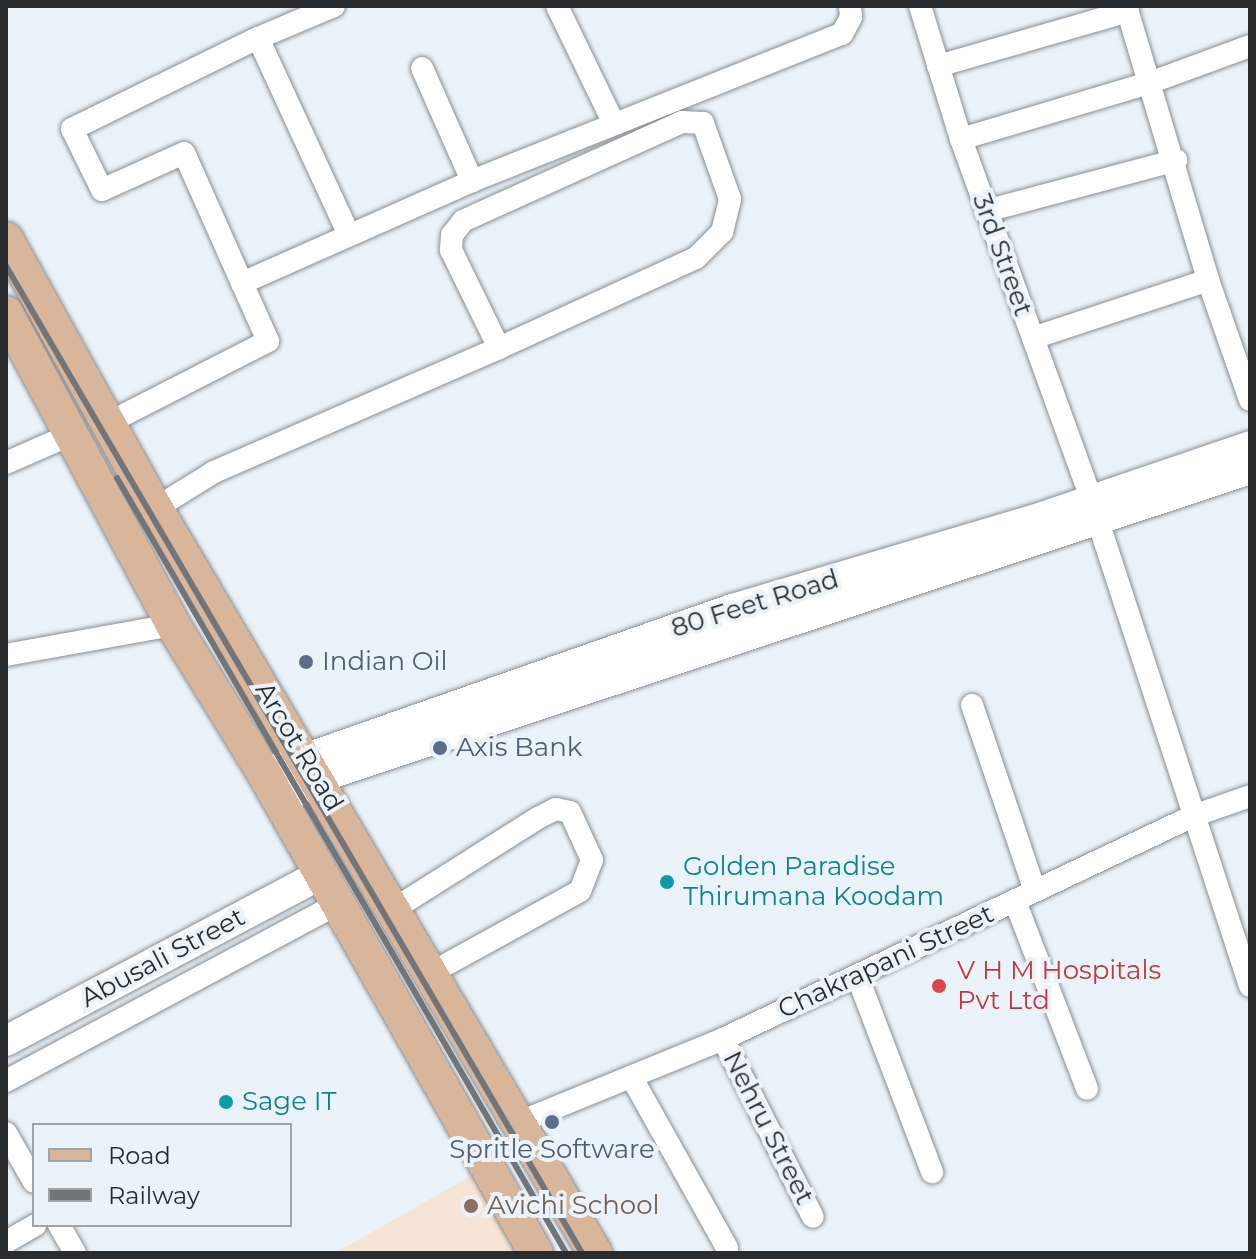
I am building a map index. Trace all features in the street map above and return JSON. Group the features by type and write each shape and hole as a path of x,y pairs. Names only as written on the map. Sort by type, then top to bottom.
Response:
{"main road":[{"name":"Arcot Road","path":"6,239 156,508 312,768 404,903 520,1122 595,1253"},
{"name":"Arcot Road","path":"6,313 173,625 272,788 536,1253"}],"street":[{"path":"108,423 268,341 184,153 102,190 72,129 258,38 334,6"},
{"path":"557,6 613,122"},
{"path":"242,283 348,233 613,122 842,34 851,17 850,6"},
{"name":"3rd Street","path":"920,6 961,139 1095,511 1250,986"},
{"path":"938,66 1127,8 1176,160 1208,280 1250,400"},
{"path":"258,38 348,233"},
{"path":"961,139 1152,82 1250,46"},
{"path":"422,68 472,181"},
{"path":"156,508 214,472 499,348 705,251 722,232 730,199 703,123 682,122 463,221 452,235 451,250 499,348"},
{"path":"986,211 1176,160"},
{"path":"1033,338 1208,280"},
{"path":"6,463 72,434"},
{"name":"80 Feet Road","path":"1095,511 1250,446"},
{"name":"80 Feet Road","path":"272,788 312,768 732,609 1250,469"},
{"path":"6,655 173,625"},
{"path":"972,705 1025,896 1087,1089"},
{"name":"Chakrapani Street","path":"520,1122 723,1039 858,978 1193,816 1250,796"},
{"path":"404,903 538,818 556,809 570,812 592,860 580,891 440,968"},
{"path":"6,1081 328,889"},
{"name":"Abusali Street","path":"6,1041 328,889"},
{"path":"858,978 932,1172"},
{"name":"Nehru Street","path":"723,1039 813,1217"},
{"path":"632,1078 727,1248"},
{"path":"6,1133 32,1178"},
{"path":"6,1242 32,1227"},
{"path":"60,1227 75,1253"}],"shaded area":[{"name":"Avichi School","path":"499,1160 550,1253 335,1253"}],"railway":[{"path":"6,266 582,1253"},
{"path":"117,478 566,1253"}],"place":[{"name":"Indian Oil","path":"306,662"},
{"name":"Axis Bank","path":"440,748"},
{"name":"Golden Paradise Thirumana Koodam","path":"667,882"},
{"name":"V H M Hospitals Pvt Ltd","path":"939,986"},
{"name":"Sage IT","path":"226,1102"},
{"name":"Spritle Software","path":"552,1122"},
{"name":"Avichi School","path":"471,1206"}]}
